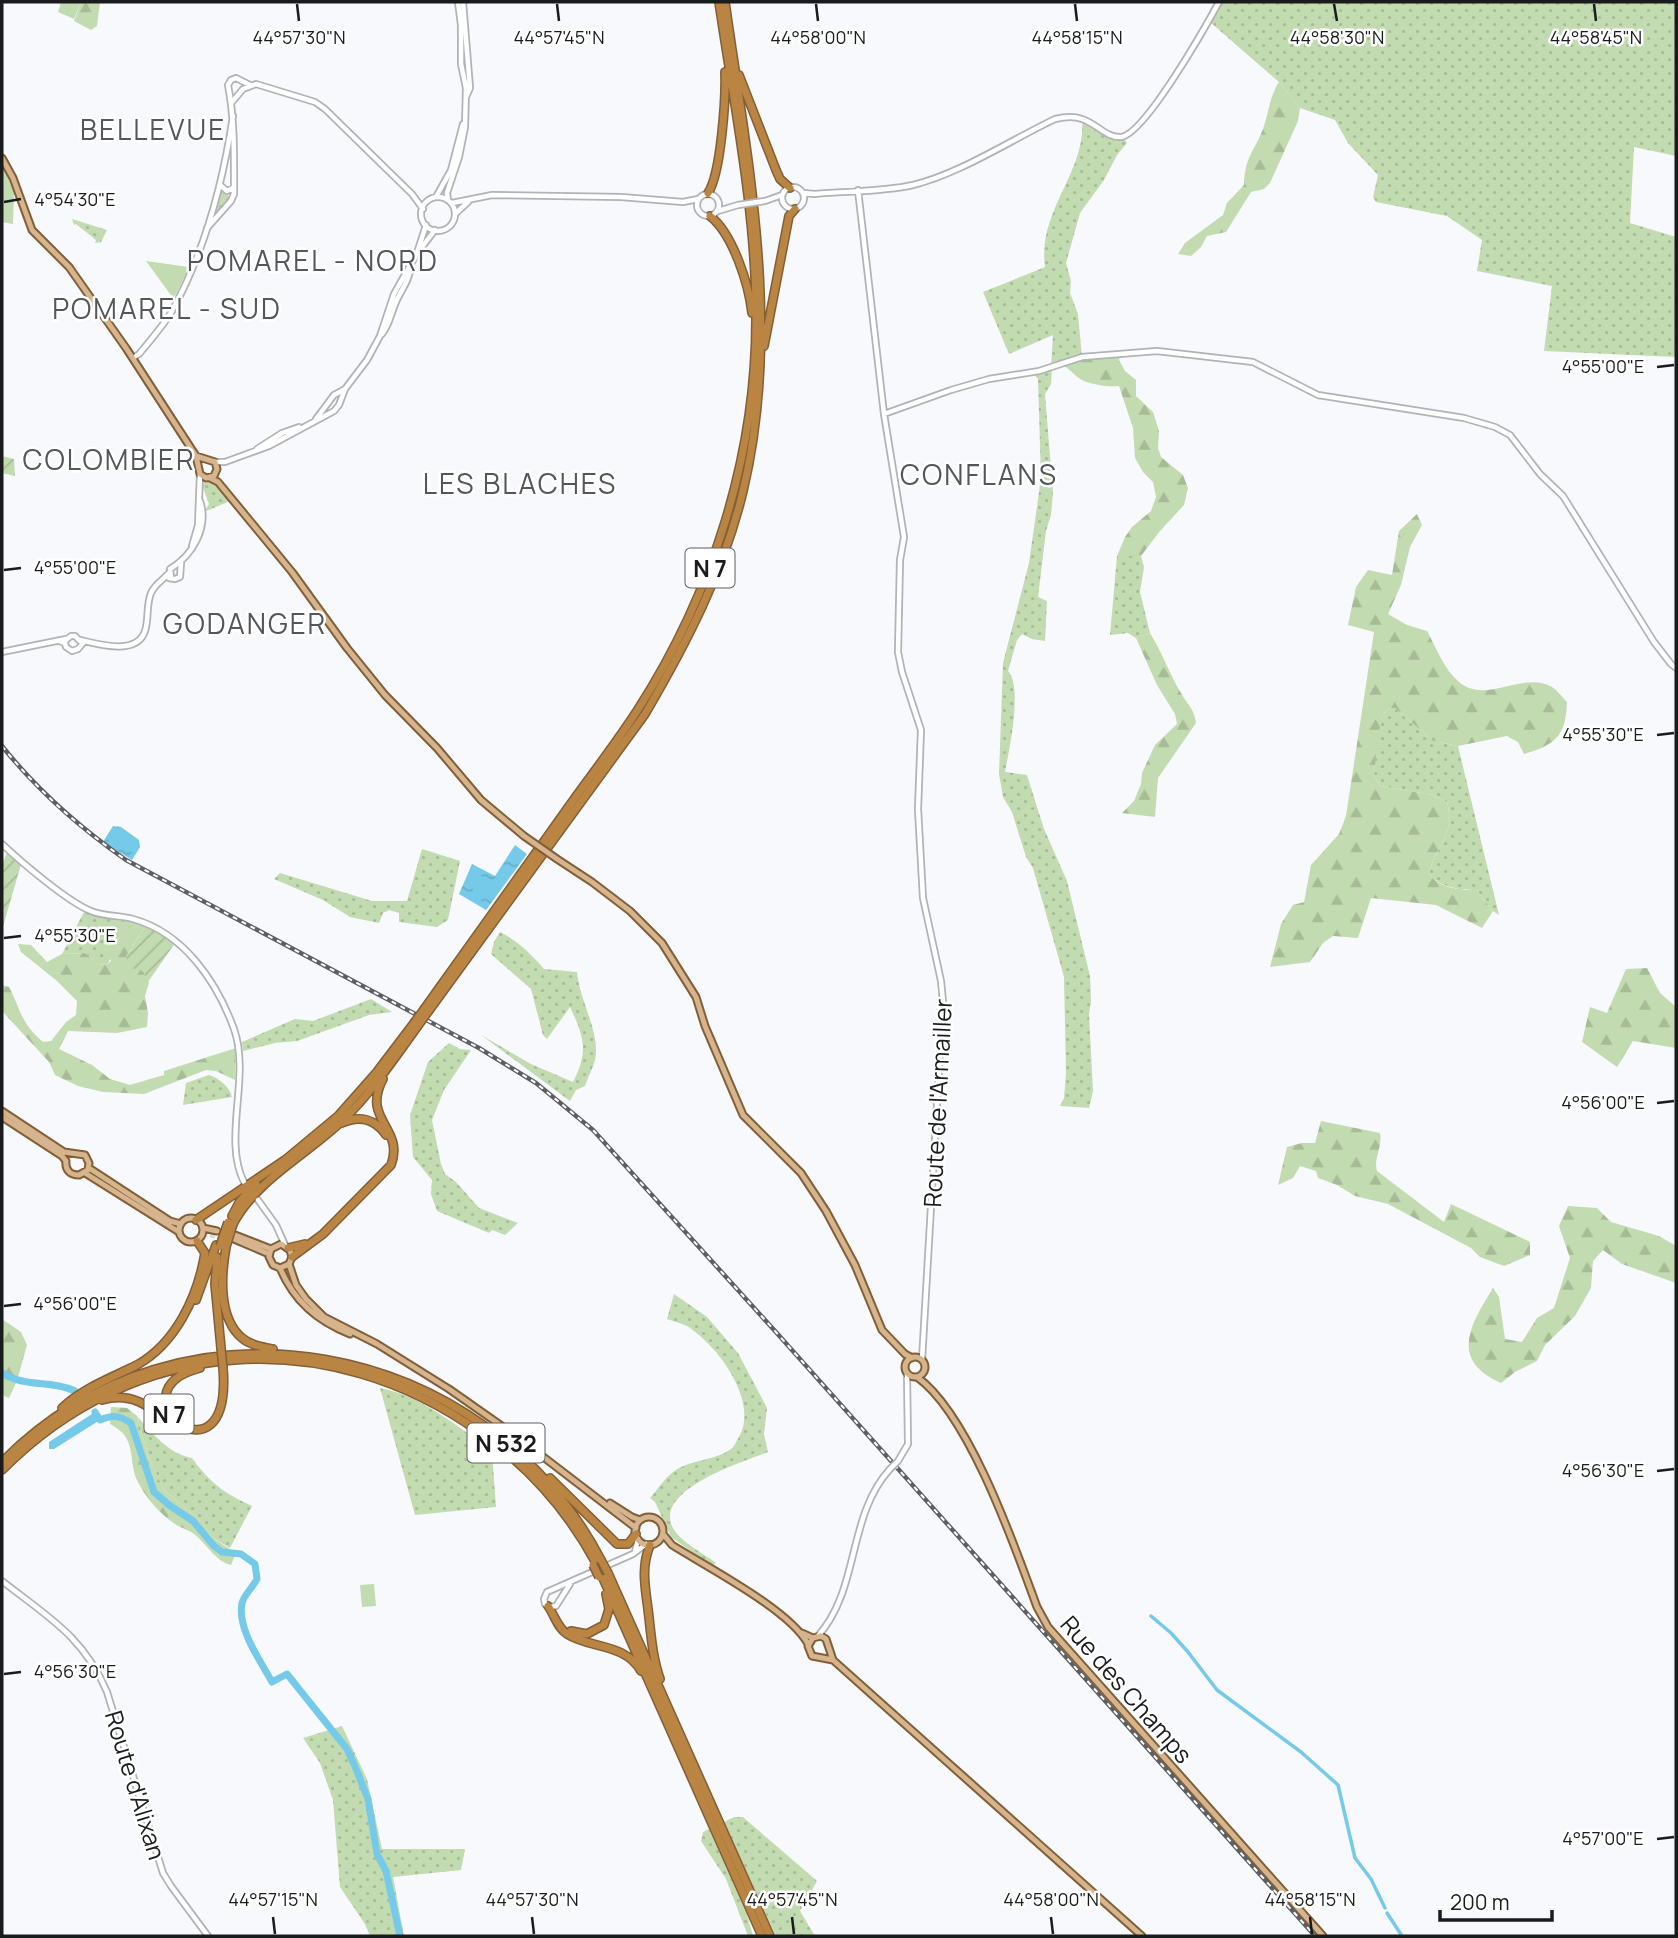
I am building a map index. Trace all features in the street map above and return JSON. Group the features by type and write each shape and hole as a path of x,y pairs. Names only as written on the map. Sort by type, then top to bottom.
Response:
{"highway":[{"name":"N 7","path":"428,1009 636,711 690,616 711,566 733,496 748,422 756,340 755,266 719,2"},
{"name":"N 7","path":"2,1462 65,1404 138,1364 180,1328 222,1246 233,1213 252,1187 314,1138 354,1100 416,1025 645,714 698,616 720,564 743,492 757,416 760,367 762,313 757,224 725,2"},
{"path":"708,193 713,186 718,160 726,50"},
{"path":"733,58 757,128 780,179 790,187"},
{"path":"760,367 783,239 789,216 795,209"},
{"path":"714,214 743,274 751,300 756,340"},
{"name":"N 7","path":"290,1261 323,1234 391,1165 395,1152 393,1140 379,1116 375,1100 381,1082 416,1025"},
{"name":"N 7","path":"229,1223 252,1196 322,1138 366,1095 402,1049"},
{"path":"286,1246 302,1245 316,1236 379,1175 388,1161 388,1139 381,1128 372,1122 357,1119 346,1121 322,1138"},
{"path":"196,1220 278,1165"},
{"name":"N 7","path":"164,1344 185,1314 199,1279 205,1253 200,1235"},
{"name":"N 7","path":"2,1470 49,1428 86,1404 117,1397 134,1399 153,1408 180,1430 191,1433 204,1432 218,1423 226,1409 228,1393 219,1280 222,1246"},
{"name":"N 7","path":"222,1246 226,1311 232,1326 246,1341 301,1355"},
{"name":"N 532","path":"104,1388 157,1368 208,1357 260,1353 301,1355 352,1364 421,1389 463,1412 524,1458 570,1509 770,1936"},
{"name":"N 7","path":"225,1368 224,1400 217,1418 200,1429 185,1428 176,1423 169,1413 166,1401 168,1390 176,1379 198,1368 242,1360"},
{"name":"N 532","path":"86,1404 163,1372 205,1363 283,1360 332,1365 369,1375 426,1399 466,1422 520,1464 559,1506 597,1563"},
{"name":"N 7","path":"44,1425 104,1388"},
{"path":"524,1458 545,1474 614,1543 625,1545 636,1533"},
{"path":"651,1544 643,1574 651,1642 674,1728"},
{"path":"552,1606 558,1618 572,1632 587,1634 600,1628 608,1618 610,1609 603,1575"},
{"path":"552,1606 557,1624 566,1633 615,1650 634,1661 674,1728"},
{"name":"N 532","path":"674,1728 762,1936"}],"main road":[{"path":"2,158 13,178 32,230 69,267 197,456 216,468"},
{"path":"202,461 205,477"},
{"path":"205,477 216,468"},
{"path":"216,468 218,482"},
{"path":"205,477 218,482 292,572 385,695 437,748 481,800 524,836 630,911 662,943 696,997 705,1026 743,1115 801,1173 855,1265 882,1330 895,1345 912,1376 923,1373 925,1365 895,1345"},
{"path":"2,1111 59,1149 71,1154"},
{"path":"2,1117 66,1161 70,1173 79,1175 87,1170 89,1160 85,1155 76,1152 66,1161"},
{"path":"87,1170 170,1221 181,1224"},
{"path":"87,1170 179,1232 186,1241 217,1231"},
{"path":"179,1232 181,1224 188,1219 196,1220 200,1235"},
{"path":"200,1235 211,1235"},
{"path":"235,1237 271,1252 286,1246 296,1285 318,1312 333,1323 370,1340 480,1411 619,1509 640,1520 648,1517 657,1519 663,1527 663,1534 672,1545 779,1613 802,1633 812,1656 833,1660 1142,1936"},
{"path":"271,1252 273,1265 280,1268 292,1291 316,1316 336,1329 370,1340"},
{"path":"280,1268 290,1261"},
{"path":"905,1365 916,1358"},
{"name":"Rue des Champs","path":"923,1373 972,1450 1037,1607 1048,1627 1323,1936"},
{"name":"Rue des Champs","path":"912,1376 935,1395"},
{"path":"543,1457 651,1544 672,1545"},
{"path":"636,1533 640,1520"},
{"path":"651,1544 663,1534"},
{"path":"802,1633 826,1639 833,1660"},
{"path":"808,1644 815,1637"},
{"path":"823,1657 829,1650"},
{"path":"863,1687 918,1736"}],"street":[{"path":"455,214 447,193 461,146 464,120 466,88 460,64 461,2"},
{"path":"683,202 704,216 737,205 766,201 783,194 790,187 815,194 910,186 927,181 1055,119 1067,117 1082,118 1104,132 1123,137 1142,123 1205,28 1219,2"},
{"path":"207,228 233,199 233,116 228,85 231,80 239,79 243,85"},
{"path":"243,85 253,85 320,105 423,209"},
{"path":"232,102 243,85"},
{"path":"230,92 237,94"},
{"path":"133,358 172,311 195,263 221,181 233,116"},
{"path":"411,194 420,199 429,200 436,197 453,165 464,120"},
{"path":"221,181 228,176 234,180"},
{"path":"221,181 227,191 233,188"},
{"name":"Route de l'Armailler","path":"858,190 884,414 904,537 900,560 898,652 921,730 918,809 921,878 943,1002 922,1338 916,1358"},
{"path":"766,201 783,203 788,208 795,209 801,206 804,200 803,192"},
{"path":"436,197 450,202 492,195 621,197 683,202 698,199 708,193 715,196 719,202 737,205"},
{"path":"783,194 783,203"},
{"path":"804,200 815,194"},
{"path":"429,200 423,209 422,217 426,225 435,230 450,226 455,214 475,198"},
{"path":"697,209 698,199"},
{"path":"714,214 719,202"},
{"path":"216,468 254,451 282,433 303,427 315,420 341,394 367,360 380,336 394,294 412,265 426,225"},
{"path":"417,253 435,230"},
{"path":"884,414 989,379 1039,371 1082,357 1157,351 1253,362 1318,395 1464,418 1495,427 1510,435 1541,474 1563,496 1654,642 1676,668"},
{"path":"322,415 334,411 341,394"},
{"path":"168,576 179,578 178,568 197,541 202,509 199,486 205,477"},
{"path":"2,652 63,641 75,636 82,642 132,646 145,632 152,590 168,576 171,568 178,568"},
{"path":"63,641 72,651 82,642"},
{"path":"2,844 76,903 93,912 131,918 147,924 171,938 192,957 218,995 237,1041 240,1059 236,1157 244,1182"},
{"path":"258,1200 286,1246"},
{"path":"271,1252 278,1230"},
{"path":"826,1639 827,1626 842,1595 864,1513 878,1483 898,1461 908,1444 907,1393 912,1376"},
{"path":"633,1554 636,1533"},
{"path":"570,1584 552,1606 544,1602 547,1592 570,1584 651,1544"},
{"name":"Route d'Alixan","path":"2,1581 70,1635 98,1669 163,1872 208,1936"},
{"path":"553,1591 560,1597"},
{"path":"815,1637 827,1626"}],"green space":[{"path":"61,2 81,2 74,19 58,12"},
{"path":"81,2 100,2 97,26 91,30 74,21"},
{"path":"1221,2 1676,2 1676,156 1634,147 1630,223 1676,237 1676,357 1544,351 1552,286 1477,271 1482,240 1447,216 1376,202 1373,197 1378,175 1348,143 1335,120 1300,108 1279,82 1210,22"},
{"path":"1279,82 1300,108 1298,121 1270,183 1264,189 1251,192 1226,232 1207,236 1201,247 1191,256 1178,254 1185,243 1223,215 1227,203 1244,185 1248,161 1263,129"},
{"path":"1082,118 1104,132 1123,137 1127,143 1080,213 1066,263 1071,281 1070,293 1078,314 1082,357 1052,367 1051,384 1045,394 1053,493 1038,597 1047,601 1045,641 1022,634 1017,640 1008,671 1012,679 1015,704 1005,772 1027,775 1044,829 1067,881 1090,976 1093,1091 1089,1108 1060,1106 1064,1098 1066,1073 1064,977 1033,868 1026,857 1012,812 1003,797 999,774 1003,663 1029,563 1041,478 1038,379 1032,372 1051,367 1053,335 1009,354 983,292 1045,267 1044,246 1048,227 1077,156 1082,138"},
{"path":"2,164 14,193 13,224 2,222"},
{"path":"222,190 231,198 214,219 211,218 219,191"},
{"path":"72,219 107,230 101,242 95,243 96,240 74,225"},
{"path":"146,261 189,267 174,298 173,298"},
{"path":"1121,354 1119,360 1125,371 1136,380 1136,396 1153,412 1159,431 1158,448 1161,457 1183,475 1188,488 1184,505 1141,556 1117,556 1125,537 1132,527 1151,511 1156,497 1153,482 1135,458 1133,428 1119,386 1084,381 1060,364 1082,357"},
{"path":"2,456 14,459 15,476 2,473"},
{"path":"212,481 230,501 204,512 209,504 202,485"},
{"path":"1417,514 1422,525 1410,547 1401,585 1388,614 1407,625 1427,631 1449,670 1458,681 1469,688 1492,689 1528,682 1552,687 1567,702 1564,723 1557,737 1551,742 1524,754 1518,742 1507,736 1458,746 1433,741 1395,708 1388,709 1382,716 1374,774 1380,786 1433,795 1447,802 1447,831 1429,873 1443,885 1476,890 1493,911 1482,928 1436,905 1371,898 1358,938 1333,936 1323,943 1310,962 1270,967 1281,924 1293,905 1304,902 1311,865 1339,834 1346,816 1374,632 1348,625 1356,587 1368,570 1392,575 1399,531"},
{"path":"1117,556 1141,556 1144,567 1140,592 1150,633 1136,638 1128,633 1110,635"},
{"path":"1150,633 1192,710 1196,723 1158,778 1155,817 1122,813 1134,801 1142,773 1155,745 1177,724 1175,714 1157,685 1136,638"},
{"path":"1395,708 1433,741 1458,746 1499,915 1476,890 1443,885 1429,873 1447,831 1447,802 1433,795 1380,786 1374,774 1377,736 1382,716 1388,709"},
{"path":"422,849 460,861 448,920 437,927 399,922 399,913 389,910 383,913 379,923 350,917 323,900 274,879 280,873 372,901 407,901"},
{"path":"8,850 22,861 2,930 2,865"},
{"path":"85,910 145,926 136,925 106,965 98,964 85,953 62,954"},
{"path":"136,925 145,926 126,957 143,971 149,983 145,996 147,1027 117,1033 68,1031 59,1049 92,1065 110,1079 130,1085 236,1048 235,1080 216,1071 206,1070 144,1094 103,1092 78,1086 55,1075 49,1062 2,1011 2,985 9,987 30,1028 43,1042 51,1041 66,1022 76,1015 77,1001 21,952 18,944 31,945 47,962 62,954 85,953 98,964 106,965 111,961 106,946 114,930"},
{"path":"145,926 175,943 148,982 143,971 131,968 126,957"},
{"path":"500,932 524,948 544,969 577,972 596,1050 585,1086 576,1090 570,1101 481,1035 531,1064 573,1082 581,1062 583,1044 570,1007 547,1039 543,1035 531,989 491,954"},
{"path":"1647,968 1660,993 1676,1007 1676,1048 1633,1041 1617,1067 1582,1042 1590,1007 1607,1013 1626,969"},
{"path":"371,999 392,1012 369,1015 297,1041 243,1051 242,1042 295,1019 313,1021"},
{"path":"449,1043 460,1049 471,1050 444,1090 432,1120 441,1164 445,1174 456,1182 479,1208 518,1223 505,1235 492,1230 489,1233 437,1211 431,1194 432,1180 413,1157 410,1115 428,1062"},
{"path":"209,1075 224,1083 232,1097 183,1105 186,1083"},
{"path":"1321,1121 1380,1133 1377,1171 1444,1222 1451,1204 1530,1242 1530,1255 1504,1266 1480,1257 1471,1248 1388,1204 1355,1196 1318,1178 1316,1171 1300,1166 1293,1178 1278,1185 1287,1147 1315,1143"},
{"path":"1568,1206 1597,1208 1611,1222 1659,1236 1676,1246 1676,1283 1622,1264 1603,1250 1593,1261 1591,1288 1575,1316 1545,1345 1537,1361 1501,1383 1485,1374 1475,1364 1469,1341 1472,1328 1493,1288 1499,1297 1505,1339 1522,1342 1537,1318 1554,1308 1570,1258 1559,1226"},
{"path":"674,1294 707,1317 738,1353 767,1408 764,1434 768,1452 701,1481 685,1492 674,1505 670,1519 677,1534 716,1563 712,1566 671,1537 655,1502 650,1498 676,1470 718,1456 732,1448 744,1421 744,1405 732,1374 722,1359 687,1326 667,1319"},
{"path":"2,1319 21,1332 27,1345 17,1381 9,1398 2,1395"},
{"path":"380,1388 425,1405 492,1452 496,1507 415,1515"},
{"path":"111,1407 127,1408 137,1416 148,1456 164,1490 203,1523 211,1537 236,1553 231,1565 216,1556 194,1534 170,1520 150,1501 135,1476 129,1444 119,1430 110,1424"},
{"path":"137,1416 168,1447 192,1458 218,1486 252,1506 230,1548 211,1537 203,1523 164,1490 148,1456"},
{"path":"374,1584 376,1606 362,1607 360,1585"},
{"path":"342,1726 367,1779 382,1849 465,1849 461,1870 393,1877 404,1936 370,1936 340,1887 333,1800 320,1763 303,1738"},
{"path":"734,1817 743,1817 817,1881 800,1911 815,1936 776,1936 724,1822"},
{"path":"709,1829 747,1915 753,1936 748,1936 726,1879 701,1841 703,1832"}],"water":[{"path":"113,826 121,827 139,840 140,847 132,860 103,842"},
{"path":"515,845 527,854 486,910 459,894 472,864 495,876"},
{"path":"95,1412 100,1420 54,1449 49,1449 49,1442"}],"waterway":[{"path":"2,1373 20,1381 75,1391"},
{"path":"95,1412 100,1420 116,1417 131,1423 154,1492 193,1521 222,1552 241,1554 255,1564 257,1579 242,1603 241,1613 246,1634 272,1682 287,1674 347,1749 368,1799 377,1854 386,1871 400,1936"},
{"path":"1151,1616 1188,1652 1217,1690 1301,1752 1338,1785 1355,1858 1371,1879 1385,1908"},
{"path":"1387,1913 1402,1936"}],"tunnel":[{"path":"210,1235 225,1238"}],"railway":[{"path":"2,746 60,808 126,860 479,1048 536,1083 593,1130 1315,1936"}],"district":[{"name":"BELLEVUE","path":"153,129"},
{"name":"POMAREL - NORD","path":"313,260"},
{"name":"POMAREL - SUD","path":"167,308"},
{"name":"COLOMBIER","path":"109,459"},
{"name":"CONFLANS","path":"979,474"},
{"name":"LES BLACHES","path":"520,483"},
{"name":"GODANGER","path":"245,623"}]}
